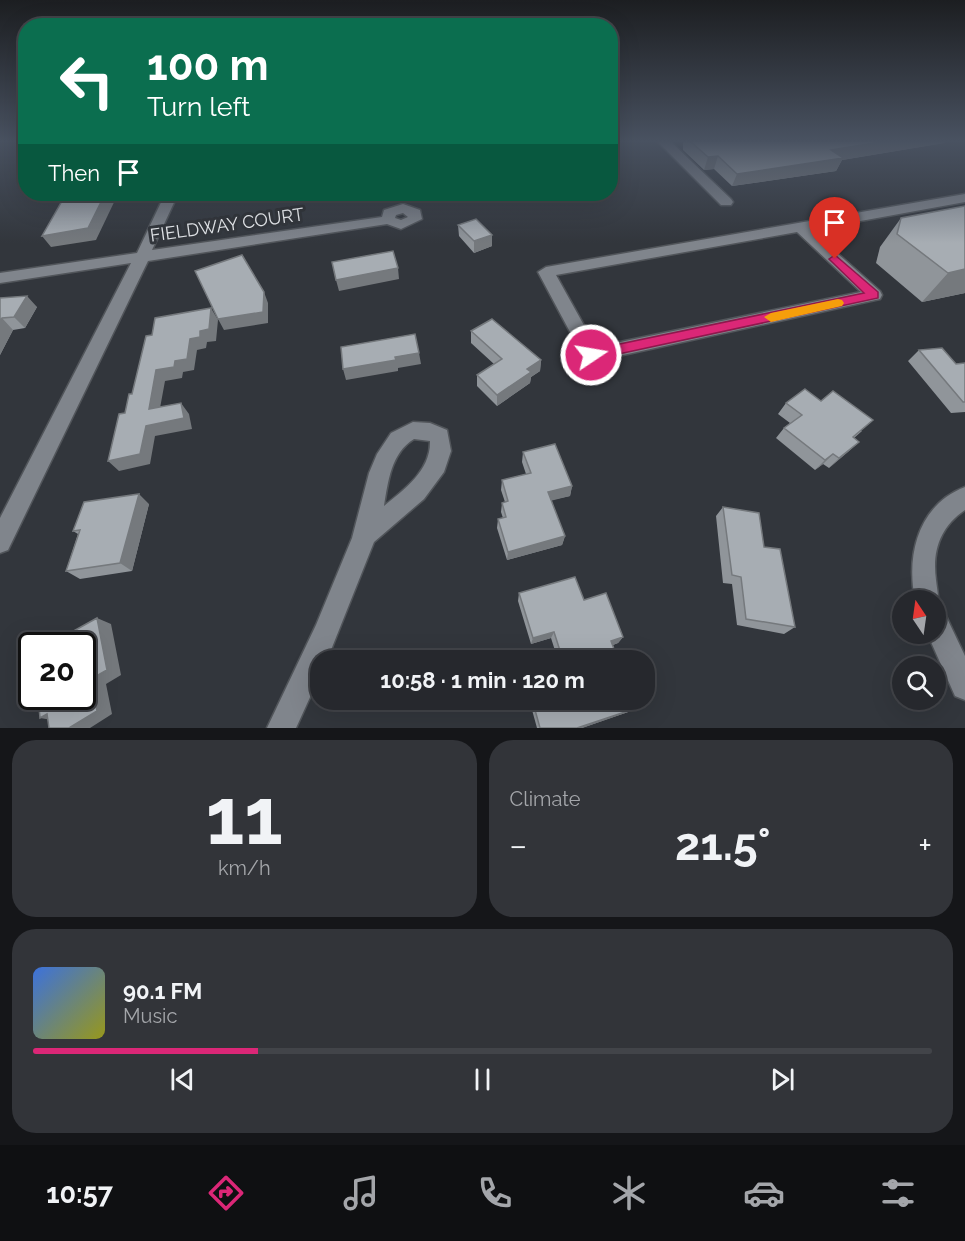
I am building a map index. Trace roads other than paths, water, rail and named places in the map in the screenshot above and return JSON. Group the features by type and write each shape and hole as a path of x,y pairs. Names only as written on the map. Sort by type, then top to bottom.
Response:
{"street":[{"path":"698,175 726,202"},
{"path":"799,226 874,295 591,355 546,272 787,228 965,198"},
{"path":"0,543 168,201"},
{"name":"FIELDWAY COURT","path":"0,278 388,220"},
{"path":"281,728 307,674 365,535 383,466 398,439 405,434 430,430 440,436 442,446 440,458 426,482 365,535"},
{"path":"924,590 921,561 926,543 934,526 945,512 965,497"},
{"path":"946,644 965,686"}]}
